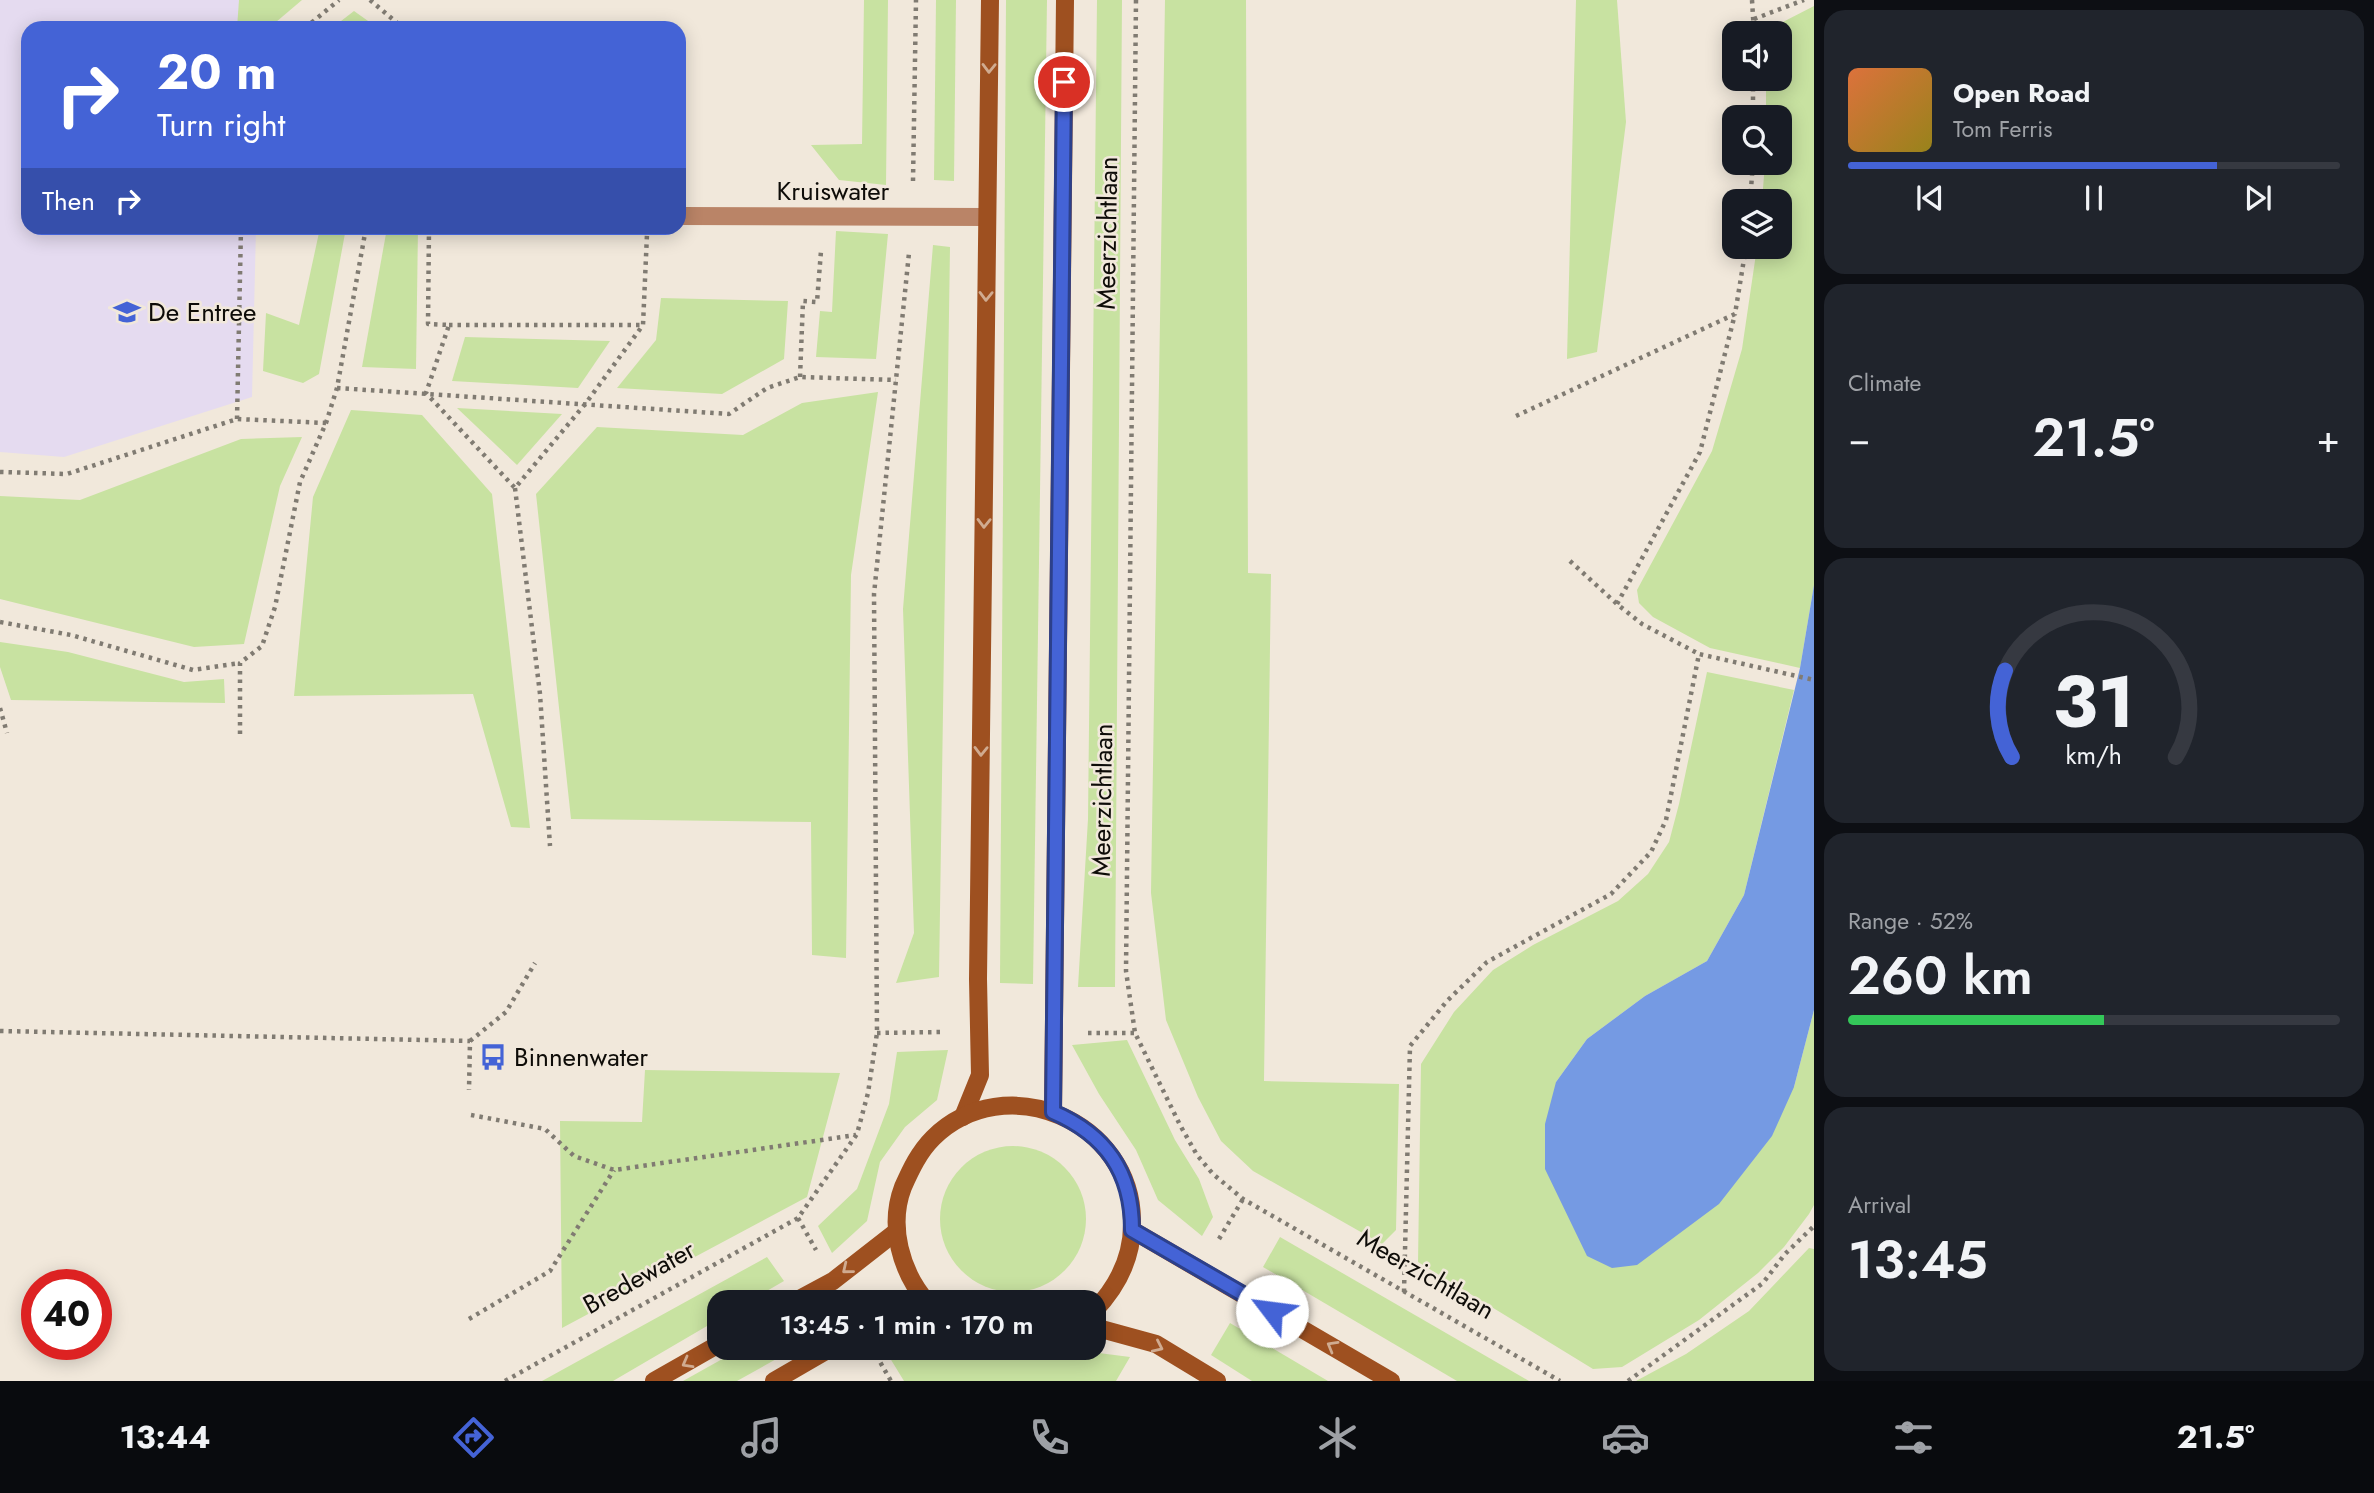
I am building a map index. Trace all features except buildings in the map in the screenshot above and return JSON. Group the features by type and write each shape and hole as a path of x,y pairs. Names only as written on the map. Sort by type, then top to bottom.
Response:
{"street":[{"path":"963,1117 980,1075 978,979 990,0"},
{"name":"Meerzichtlaan","path":"1053,1112 1065,0"},
{"name":"Kruiswater","path":"686,216 987,217"},
{"path":"919,1290 909,1275 901,1254 897,1231 900,1196 912,1164 934,1137 963,1117 1008,1105 1053,1112 1087,1130 1113,1157 1129,1192 1132,1230 1125,1266 1106,1299"},
{"path":"1132,1230 1391,1381"},
{"path":"816,1290 833,1281 897,1231"},
{"path":"1106,1330 1156,1345 1217,1381"},
{"path":"654,1381 707,1351"},
{"path":"774,1381 810,1360"}],"path":[{"path":"314,21 339,0"},
{"path":"370,0 395,21"},
{"path":"471,1115 545,1129 574,1156 614,1170 857,1134 868,1093 877,1033 874,594 913,217 916,0"},
{"name":"Meerzichtlaan","path":"1136,0 1126,944 1128,997 1135,1033 1197,1155 1213,1174 1243,1199 1560,1381"},
{"path":"1752,0 1754,19 1804,0"},
{"path":"800,377 803,300 817,302 823,217"},
{"path":"237,419 241,235"},
{"path":"0,622 71,635 193,670 240,663 262,646 275,607 300,482 326,423 337,388 365,235"},
{"path":"429,235 428,324 643,325"},
{"path":"515,488 586,403 643,325 647,235"},
{"path":"1617,604 1700,452 1735,314 1744,259"},
{"path":"1516,416 1735,314"},
{"path":"426,393 449,325"},
{"path":"337,388 729,414 767,388 800,377 896,380"},
{"path":"426,393 515,488 540,694 550,846"},
{"path":"0,472 67,474 237,419 326,423"},
{"path":"1570,561 1642,624 1699,654 1814,680"},
{"path":"1404,1292 1410,1046 1447,1001 1487,962 1611,894 1651,852 1666,820 1699,654"},
{"path":"240,663 240,734"},
{"path":"0,708 7,733"},
{"path":"0,1031 470,1041 506,1012 535,963"},
{"path":"469,1090 470,1041"},
{"name":"Bredewater","path":"505,1381 798,1218 857,1134"},
{"path":"469,1320 550,1271 614,1170"},
{"path":"1201,1269 1243,1199"},
{"path":"1628,1381 1763,1283 1785,1254 1814,1226"},
{"path":"879,1360 891,1381"}],"shaded area":[{"name":"De Entree","path":"0,0 261,0 261,21 21,21 21,235 256,235 252,397 64,457 0,452"}],"green space":[{"path":"239,0 302,0 277,21 238,21"},
{"path":"864,0 888,0 886,185 839,180 811,145 862,144"},
{"path":"936,0 956,0 954,181 934,180"},
{"path":"1006,0 1047,0 1033,984 1000,983"},
{"path":"1097,0 1122,0 1115,987 1078,987 1088,819"},
{"path":"1165,0 1246,0 1248,573 1271,574 1264,1081 1399,1084 1396,1230 1382,1244 1253,1171 1221,1141 1198,1097 1166,1020 1151,893"},
{"path":"1576,0 1617,0 1626,122 1597,352 1567,359"},
{"path":"1814,6 1814,585 1800,668 1710,648 1653,617 1639,603 1637,590 1712,451 1742,349 1755,259 1792,259 1792,189 1763,189 1764,175 1792,175 1792,105 1766,105 1766,91 1792,91 1792,21 1785,21"},
{"path":"354,11 368,21 341,21"},
{"path":"836,231 888,234 876,359 816,357 820,311 832,312"},
{"path":"318,235 345,235 319,374 303,383 263,371 266,313 299,325"},
{"path":"386,235 418,235 416,369 362,367"},
{"path":"933,245 950,247 939,977 896,983 914,933 903,609"},
{"path":"661,298 788,301 784,359 722,394 617,388 656,340"},
{"path":"465,337 610,341 578,388 452,381"},
{"path":"878,392 851,575 846,958 812,955 811,822 571,819 536,494 597,427 743,435 802,403"},
{"path":"457,408 562,414 517,465"},
{"path":"351,410 422,415 492,494 530,828 511,827 473,694 294,696 313,497"},
{"path":"302,437 280,486 244,644 194,647 0,599 0,496 80,500 241,439"},
{"path":"0,642 68,652 184,682 224,679 225,703 11,700 0,667"},
{"path":"1707,672 1794,690 1744,895 1707,961 1645,996 1587,1039 1556,1082 1794,1087 1814,1010 1814,1205 1784,1247 1758,1273 1699,1320 1622,1367 1593,1369 1418,1262 1421,1064 1454,1012 1493,970 1533,945 1618,901 1648,874 1669,842"},
{"path":"1127,1040 1175,1140 1199,1179 1213,1217 1202,1236 1158,1200 1136,1150 1099,1094 1072,1045"},
{"path":"948,1050 937,1100 905,1127 880,1162 867,1221 832,1253 818,1226 857,1189 889,1104 897,1052"},
{"path":"645,1070 840,1073 807,1197 562,1328 560,1121 642,1122"},
{"path":"999,1148 1027,1148 1053,1158 1065,1167 1074,1179 1084,1205 1084,1233 1074,1259 1065,1271 1053,1280 1027,1290 999,1290 973,1280 961,1271 952,1259 942,1233 942,1205 952,1179 961,1167 973,1158"},
{"path":"1280,1237 1529,1381 1457,1381 1263,1267"},
{"path":"1809,1248 1814,1249 1814,1381 1636,1381 1686,1354 1749,1311"},
{"path":"767,1257 784,1281 769,1290 707,1290"},
{"path":"707,1290 707,1326 613,1381 542,1381"},
{"path":"1230,1323 1328,1381 1252,1381 1211,1355"},
{"path":"1106,1354 1130,1357 1116,1381 904,1381 891,1360 1106,1360"},
{"path":"721,1360 775,1360 737,1381 683,1381"}],"water":[{"path":"1814,585 1814,1010 1794,1087 1772,1136 1719,1204 1637,1265 1612,1268 1587,1256 1545,1169 1545,1124 1556,1082 1587,1039 1645,996 1707,961 1744,895 1800,668"}],"place":[{"name":"De Entree","path":"127,312"},
{"name":"Binnenwater","path":"493,1057"}],"route":[{"path":"1064,82 1053,1112 1087,1130 1113,1157 1129,1192 1132,1230 1272,1311"}]}
